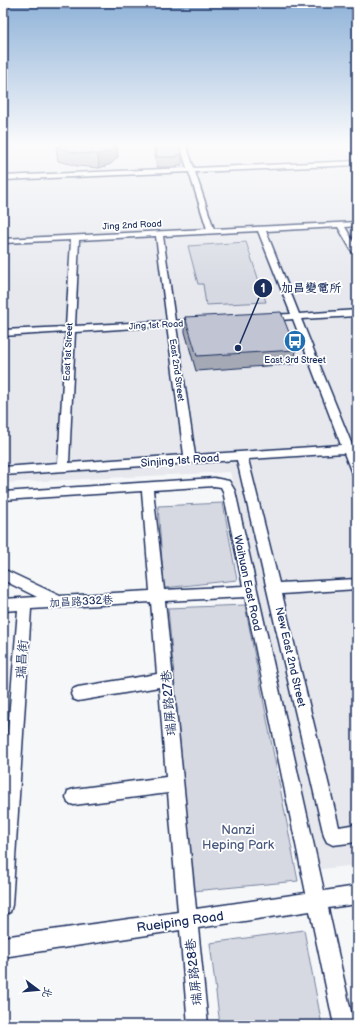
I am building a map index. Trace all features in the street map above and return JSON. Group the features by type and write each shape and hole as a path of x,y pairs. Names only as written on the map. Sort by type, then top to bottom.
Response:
{"street":[{"path":"199,193 211,231"},
{"path":"340,224 357,253"},
{"name":"Jing 2nd Road","path":"3,241 357,224"},
{"path":"261,228 295,316 353,449 357,471"},
{"name":"East 2nd Street","path":"158,233 190,459"},
{"name":"East 1st Street","path":"63,468 75,237"},
{"path":"256,318 357,313"},
{"name":"Jing 1st Road","path":"3,334 209,321"},
{"name":"Sinjing 1st Road","path":"3,472 353,449"},
{"name":"New East 2nd Street","path":"242,456 334,836 357,833"},
{"name":"Waihuan East Road","path":"3,496 214,482 225,484 229,491 344,1025"},
{"name":"瑞屏路27巷","path":"147,486 187,919"},
{"path":"3,574 58,602"},
{"path":"274,590 357,584"},
{"name":"加昌路332巷","path":"3,605 250,591"},
{"name":"瑞昌街","path":"3,905 25,604"},
{"path":"78,694 166,680"},
{"path":"74,797 175,784"},
{"name":"Rueiping Road","path":"3,947 357,895"},
{"name":"瑞屏路28巷","path":"187,919 198,1025"}],"shaded area":[{"path":"3,193 357,193 357,865 321,869 230,472 3,483"}],"green space":[{"path":"246,242 266,302 206,305 203,284 198,284 188,246"},
{"path":"223,503 237,580 164,588 158,506"},
{"name":"Nanzi Heping Park","path":"245,605 298,881 193,891 168,608"},
{"path":"304,930 322,1025 220,1025 210,943"}],"building":[{"path":"281,312 296,350 197,356 185,317"}],"place":[{"name":"East 3rd Street","path":"295,341"},
{"name":"加昌變電所","path":"238,348"}]}
